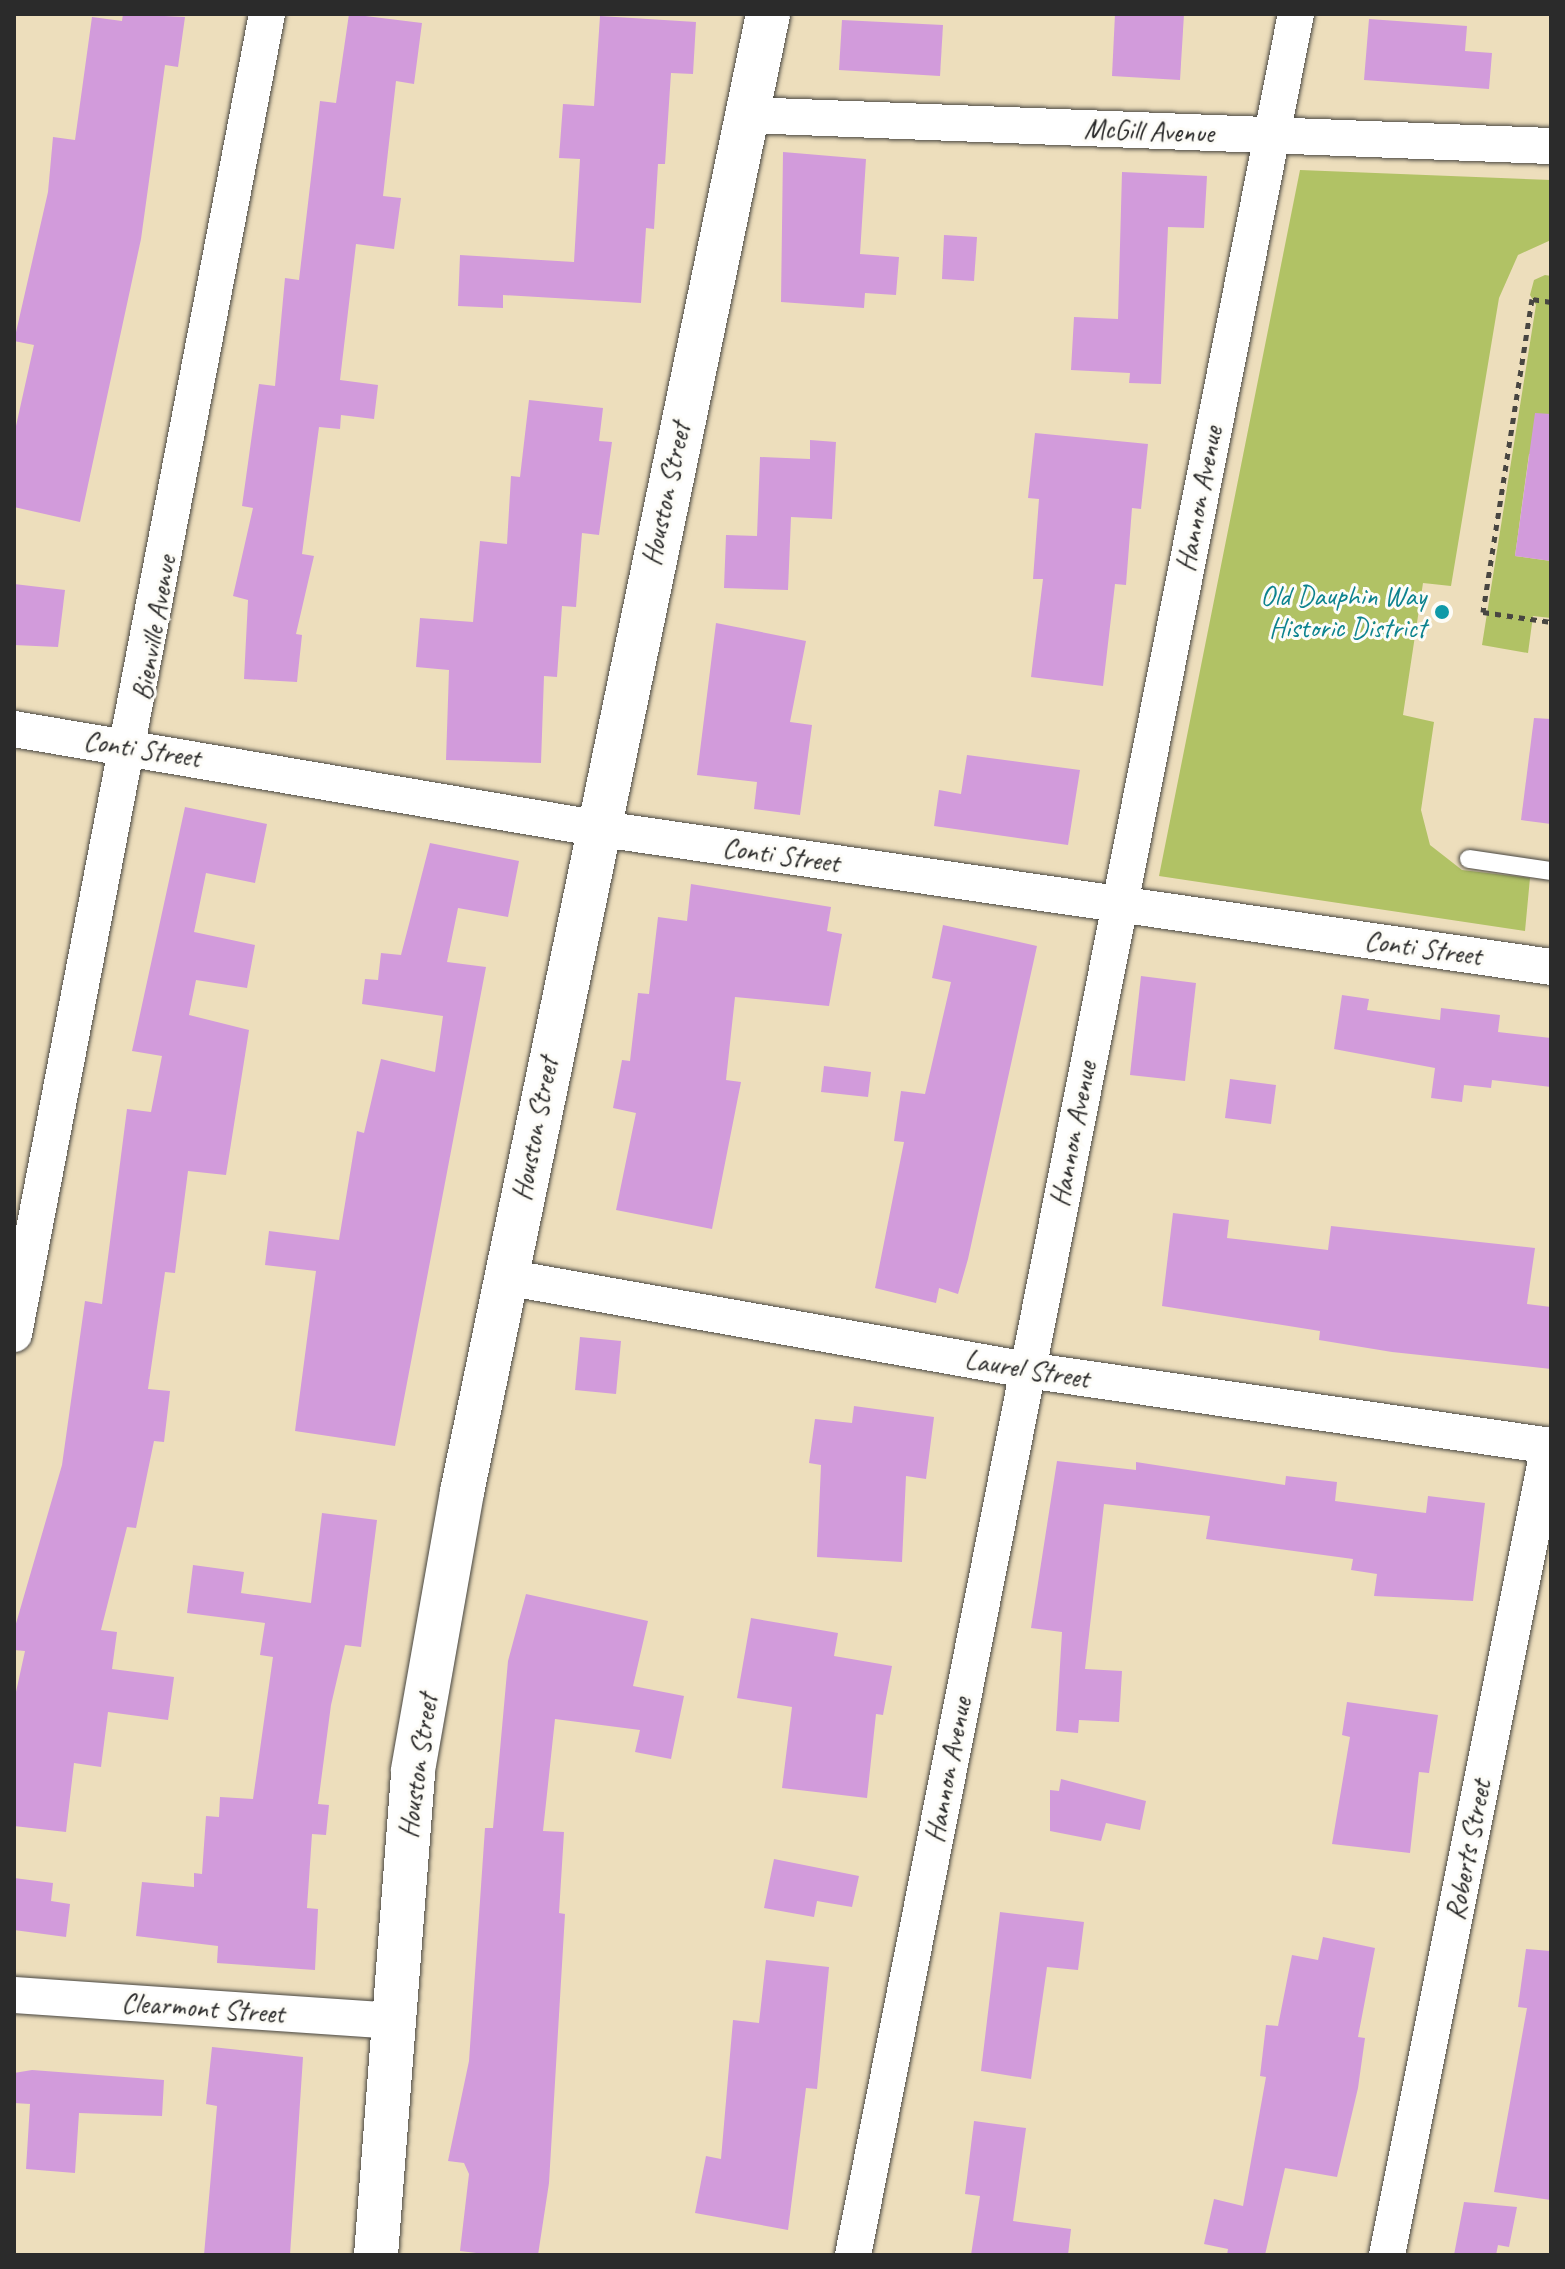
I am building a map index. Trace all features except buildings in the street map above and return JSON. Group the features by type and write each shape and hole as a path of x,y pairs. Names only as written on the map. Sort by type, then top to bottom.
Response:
{"street":[{"name":"Bienville Avenue","path":"14,1334 132,746 267,14"},
{"name":"Houston Street","path":"376,2255 413,1770 505,1277 595,828 768,14"},
{"name":"Hannon Avenue","path":"853,2255 1296,14"},
{"name":"McGill Avenue","path":"747,115 1551,146"},
{"name":"Conti Street","path":"14,729 132,746 595,828 1551,967"},
{"name":"Laurel Street","path":"505,1277 1027,1370 1550,1446"},
{"name":"Roberts Street","path":"1387,2255 1550,1446"},
{"name":"Clearmont Street","path":"14,1995 392,2021"}],"lane":[{"path":"1469,859 1551,871"}],"path":[{"path":"1551,302 1532,299 1483,612 1551,622"}],"green space":[{"path":"1300,170 1551,180 1551,240 1518,255 1499,298 1451,586 1423,583 1403,715 1434,722 1421,810 1430,845 1462,870 1530,878 1525,931 1159,876"},
{"path":"1551,276 1551,457 1529,454 1515,556 1551,561 1551,618 1533,616 1528,653 1482,645 1536,305 1530,295 1534,280"}],"place":[{"name":"Old Dauphin Way Historic District","path":"1442,612"}]}
